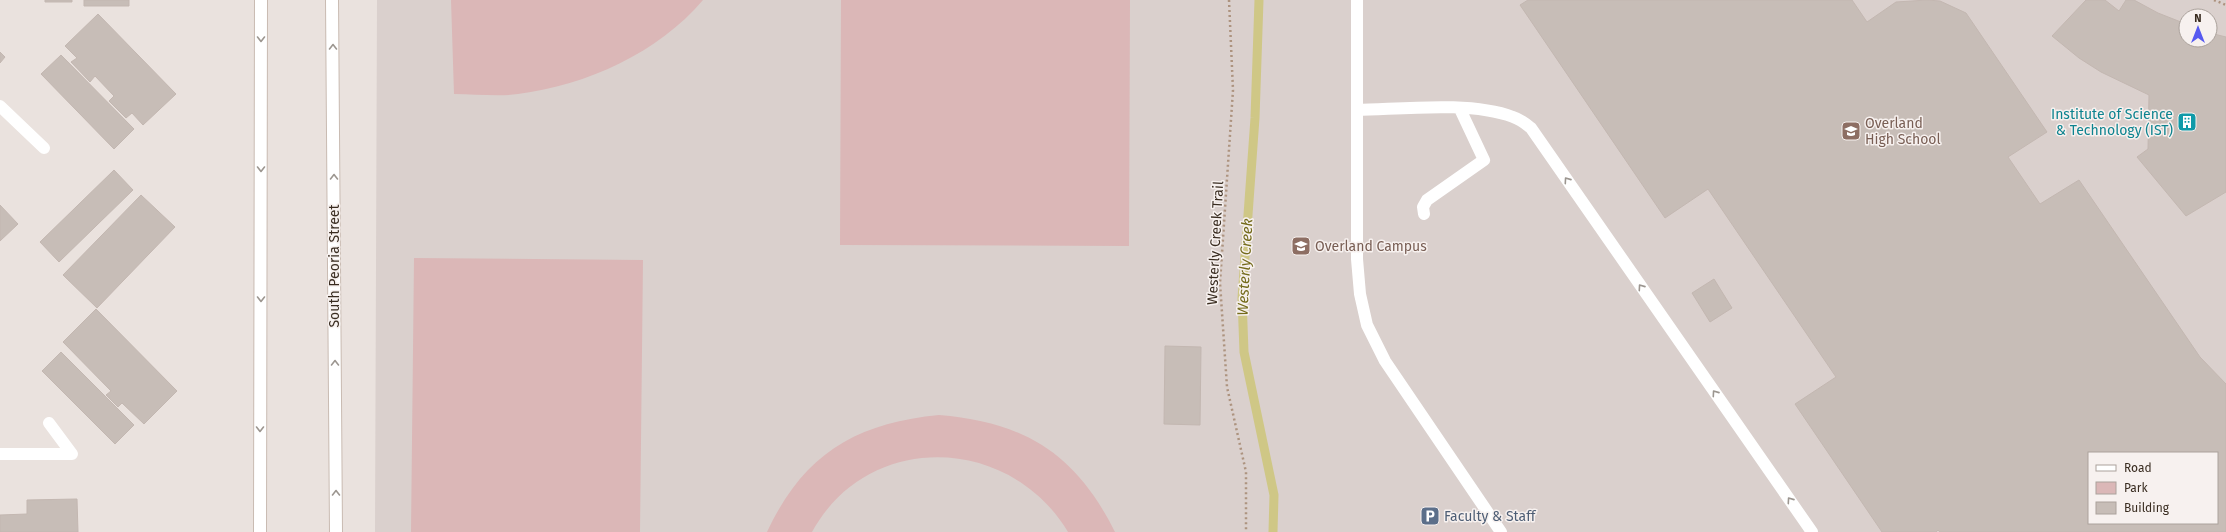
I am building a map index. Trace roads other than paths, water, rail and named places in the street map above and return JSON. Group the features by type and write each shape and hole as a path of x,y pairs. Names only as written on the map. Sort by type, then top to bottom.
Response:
{"main road":[{"path":"260,532 261,0"},
{"name":"South Peoria Street","path":"332,0 336,532"},
{"path":"1357,0 1357,260 1360,294 1367,325 1385,361 1501,532"},
{"path":"0,106 44,148"},
{"path":"1357,110 1460,108 1495,111 1515,117 1531,128 1812,532"},
{"path":"1424,214 1423,207 1427,200 1484,160 1460,108"},
{"path":"0,454 72,454 49,423"}],"waterway":[{"name":"Westerly Creek","path":"1259,0 1255,118 1242,298 1244,352 1274,495 1273,532"}],"place":[{"name":"Institute of Science & Technology (IST)","path":"2187,122"},
{"name":"Overland High School","path":"1851,131"},
{"name":"Overland Campus","path":"1301,246"},
{"name":"Faculty & Staff","path":"1430,516"}]}
